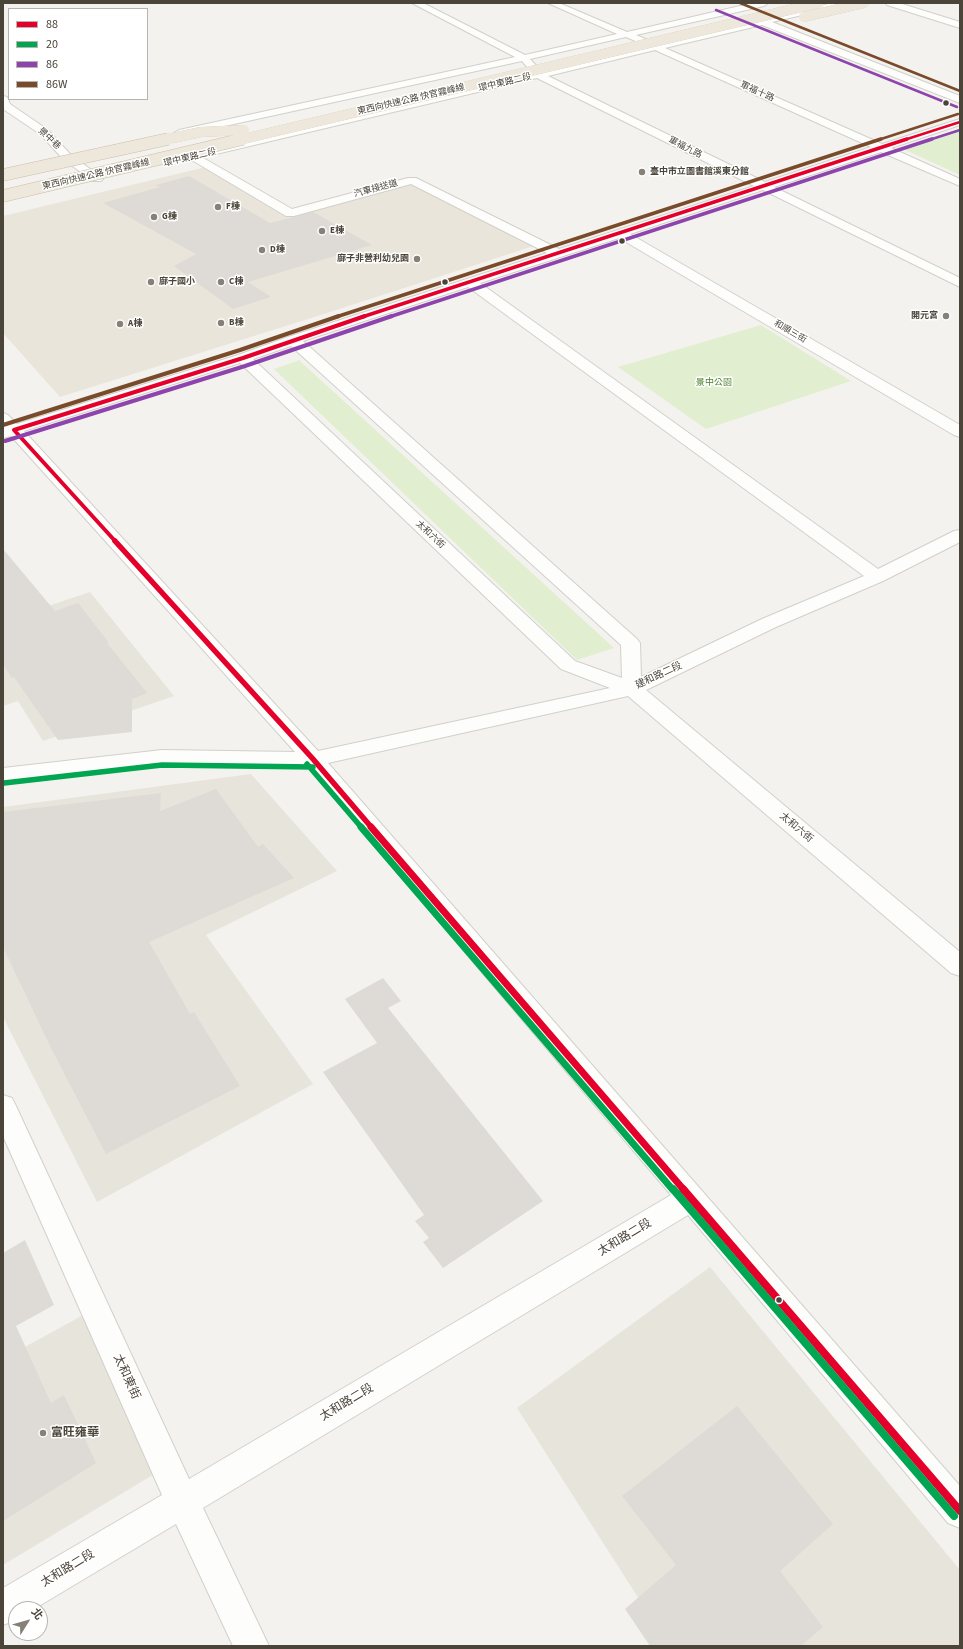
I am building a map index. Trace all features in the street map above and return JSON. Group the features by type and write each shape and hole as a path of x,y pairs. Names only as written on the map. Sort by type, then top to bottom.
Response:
{"highway":[{"name":"東西向快速公路 快官霧峰線","path":"3,186 787,3"},
{"name":"東西向快速公路 快官霧峰線","path":"3,196 820,3"},
{"path":"751,19 795,18 864,3"},
{"path":"3,206 256,145 339,117"},
{"path":"3,175 201,132 247,130"}],"street":[{"name":"軍福九路","path":"416,3 524,58 539,75 960,283"},
{"name":"軍福十路","path":"552,3 627,34 960,183"},
{"path":"719,3 960,100"},
{"path":"3,170 524,58 764,3"},
{"name":"環中東路二段","path":"3,201 843,3"},
{"path":"890,3 960,26"},
{"name":"景中巷","path":"3,99 6,106 44,132 67,156 97,180"},
{"path":"960,122 879,147 293,340 243,358 7,427 313,759 960,1511"},
{"name":"汽車接送道","path":"194,157 290,213 412,180 557,253"},
{"name":"和順三街","path":"620,233 960,432"},
{"path":"470,282 877,577"},
{"path":"293,340 630,643 632,689"},
{"name":"太和六街","path":"243,358 568,665 632,689 960,966"},
{"name":"建和路二段","path":"3,775 162,757 313,759 632,689 769,623 877,577 960,535"},
{"name":"太和東街","path":"3,1106 182,1501 251,1646"},
{"name":"太和路二段","path":"3,1608 690,1199"}],"shaded area":[{"name":"廍子國小","path":"210,166 290,213 412,180 540,244 60,397 3,333 3,216"},
{"path":"90,592 174,696 43,741 18,701 3,706 3,621"},
{"path":"251,774 337,871 206,935 313,1084 97,1202 3,1017 3,807"},
{"path":"710,1267 960,1570 960,1646 669,1646 517,1408"},
{"path":"85,1314 156,1473 3,1565 3,1359"}],"green space":[{"path":"960,129 960,175 901,148"},
{"name":"景中公園","path":"761,325 851,381 706,429 618,367"},
{"path":"300,360 614,648 577,660 274,369"}],"building":[{"path":"189,176 270,223 313,212 372,245 248,282 271,297 233,309 174,266 196,254 103,203 160,187 156,185"},
{"path":"3,549 55,611 78,603 109,643 107,643 147,693 132,699 132,732 58,740 14,677 12,678 3,664"},
{"path":"216,789 258,847 263,844 294,878 149,942 190,1014 194,1012 240,1086 106,1154 50,1046 3,947 3,812 161,793 160,811"},
{"path":"383,978 401,1001 388,1008 543,1201 443,1268 423,1242 429,1238 415,1221 424,1215 323,1072 377,1043 345,999"},
{"name":"富旺雍華","path":"25,1240 54,1305 16,1326 51,1403 64,1395 96,1463 3,1521 3,1253"},
{"path":"737,1406 833,1524 780,1571 823,1627 801,1646 650,1646 625,1609 676,1565 622,1496"}],"transit line":[{"name":"86W","path":"740,3 960,91"},
{"name":"86","path":"716,10 957,107"},
{"name":"86W","path":"3,425 240,350 958,114"},
{"name":"88","path":"14,430 243,358 293,340 960,122"},
{"name":"86","path":"5,441 245,366 960,130"},
{"name":"88","path":"14,430 313,759 960,1511"},
{"name":"20","path":"307,764 954,1516"},
{"name":"20","path":"4,783 162,765 313,767"}],"place":[{"name":"臺中市立圖書館溪東分館","path":"642,172"},
{"name":"F棟","path":"218,207"},
{"name":"G棟","path":"154,217"},
{"name":"E棟","path":"322,231"},
{"name":"D棟","path":"262,250"},
{"name":"廍子非營利幼兒園","path":"417,259"},
{"name":"廍子國小","path":"151,282"},
{"name":"C棟","path":"221,282"},
{"name":"開元宮","path":"946,316"},
{"name":"B棟","path":"221,323"},
{"name":"A棟","path":"120,324"},
{"name":"富旺雍華","path":"43,1433"}]}
